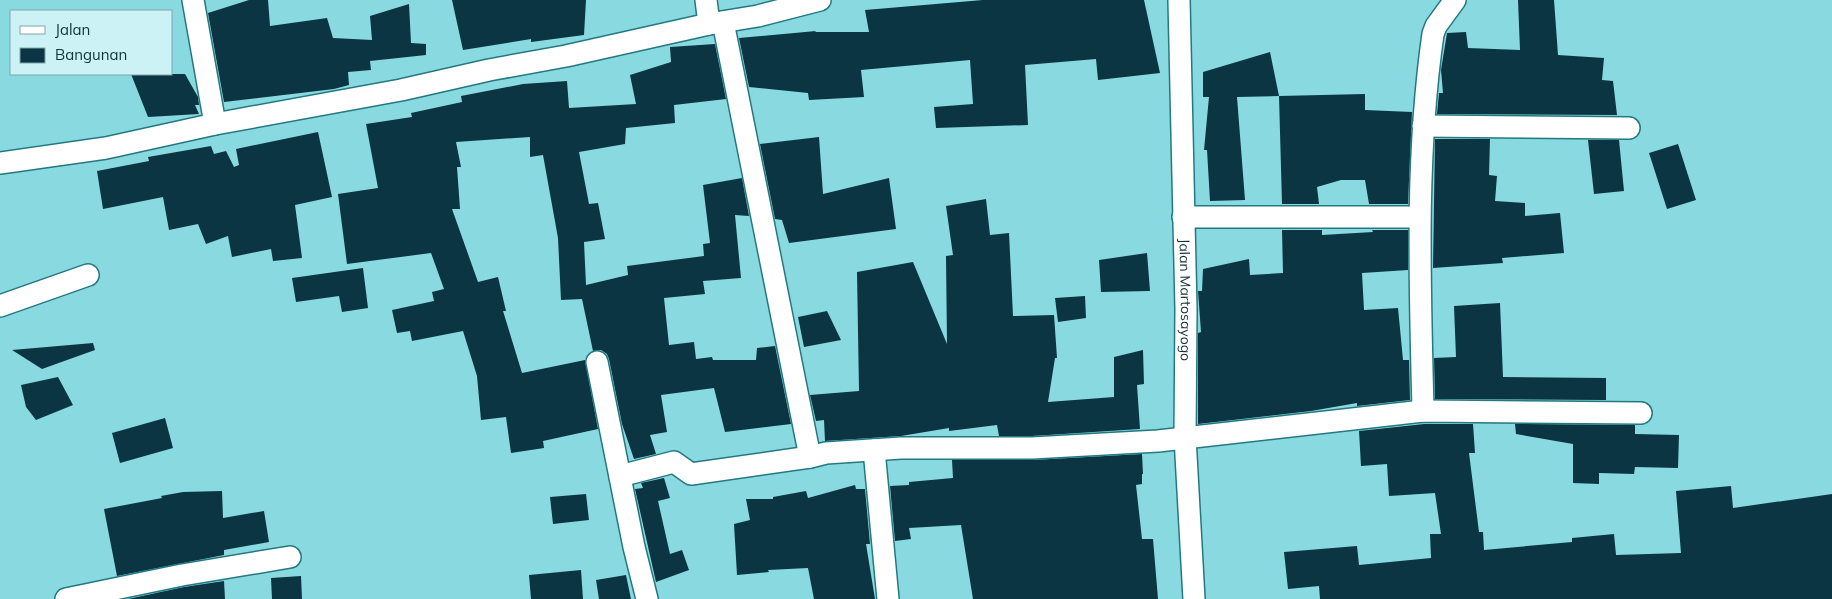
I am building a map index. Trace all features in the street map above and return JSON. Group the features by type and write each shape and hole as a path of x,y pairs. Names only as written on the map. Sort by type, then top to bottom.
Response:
{"street":[{"path":"193,0 215,124"},
{"path":"706,0 716,23 810,457"},
{"path":"0,163 106,148 215,124 401,90 489,70 758,16 820,0"},
{"name":"Jalan Martosayogo","path":"1178,0 1186,309 1185,437 1194,599"},
{"path":"1423,411 1419,217 1423,126 1436,26 1455,0"},
{"path":"1423,126 1629,128"},
{"path":"1183,217 1419,217"},
{"path":"0,306 88,275"},
{"path":"597,362 634,547 647,599"},
{"path":"620,476 674,462 691,474 826,453 910,448 1032,448 1158,441 1423,411 1642,413"},
{"path":"874,450 888,599"},
{"path":"66,599 182,575 290,557"}],"building":[{"path":"249,0 268,0 270,26 327,18 333,38 372,40 370,16 409,4 411,43 426,44 426,55 370,61 371,70 348,72 349,85 334,89 224,102 208,13"},
{"path":"452,0 586,0 584,35 531,42 531,39 463,50"},
{"path":"983,0 1144,0 1160,73 1098,80 1096,59 1025,65 1028,125 936,128 934,107 973,104 970,60 861,70 864,97 809,100 808,93 749,87 739,38 816,31 869,32 865,10"},
{"path":"1518,0 1554,0 1558,55 1604,58 1602,80 1613,81 1617,115 1437,114 1439,93 1443,93 1441,70 1447,33 1466,32 1468,48 1520,50"},
{"path":"715,44 726,99 674,105 675,123 626,128 625,144 579,152 589,204 598,203 605,239 584,242 586,285 628,275 627,266 704,256 703,244 710,243 703,185 742,178 749,216 735,215 741,278 703,281 705,294 664,298 669,345 694,342 696,359 712,357 713,360 756,360 757,348 775,346 791,424 725,432 714,388 661,395 667,432 650,435 656,454 634,459 622,424 609,359 607,354 601,350 593,351 582,299 561,300 558,238 543,155 530,157 530,137 456,142 461,167 457,167 460,209 452,209 478,282 498,277 506,311 503,311 522,373 585,360 598,429 543,441 544,448 511,453 506,417 481,420 477,376 463,331 412,341 410,331 397,333 392,310 434,301 432,292 444,289 431,253 347,264 338,194 378,188 366,124 412,117 411,113 462,102 461,96 523,84 567,81 569,108 636,104 630,75 671,62 670,47"},
{"path":"1270,52 1279,96 1237,97 1245,200 1210,201 1207,150 1204,150 1209,97 1203,97 1203,72"},
{"path":"185,74 198,97 199,105 195,105 199,114 148,117 131,75"},
{"path":"1365,94 1365,110 1412,112 1408,204 1369,204 1365,180 1341,180 1317,187 1319,204 1282,204 1279,96"},
{"path":"318,132 332,197 295,205 302,258 273,261 271,249 232,257 228,236 206,244 198,224 169,230 163,197 103,209 97,171 149,161 148,157 211,146 214,154 226,151 234,167 239,165 236,149"},
{"path":"819,137 823,194 889,178 896,229 789,243 782,220 775,219 760,144"},
{"path":"1435,139 1490,139 1489,175 1497,176 1495,201 1525,203 1525,216 1560,213 1564,253 1502,258 1503,263 1433,268"},
{"path":"1588,140 1619,140 1624,191 1594,194"},
{"path":"1678,144 1696,200 1667,209 1649,153"},
{"path":"986,199 990,235 1009,233 1013,316 1054,315 1057,358 1055,358 1048,402 1114,397 1114,357 1143,350 1144,384 1137,385 1140,429 1032,436 999,436 997,425 949,431 949,428 901,436 825,441 824,420 816,421 810,395 859,391 857,272 913,262 947,344 946,256 953,255 946,206"},
{"path":"1282,230 1322,230 1322,235 1373,232 1372,230 1408,230 1408,270 1362,273 1364,310 1398,308 1403,360 1409,360 1410,400 1357,406 1357,403 1311,411 1198,424 1198,333 1201,332 1198,291 1202,291 1203,269 1249,259 1250,275 1283,273"},
{"path":"1147,253 1150,291 1101,292 1099,260"},
{"path":"363,268 368,308 342,312 339,296 296,302 292,278"},
{"path":"1085,296 1086,318 1058,322 1055,298"},
{"path":"1500,303 1503,377 1606,378 1606,400 1435,399 1434,358 1456,357 1454,306"},
{"path":"827,311 841,340 804,347 798,317"},
{"path":"93,343 95,350 42,369 12,350"},
{"path":"58,377 73,405 36,420 26,407 21,385"},
{"path":"165,418 173,448 120,463 112,433"},
{"path":"1424,424 1473,424 1475,453 1469,453 1479,532 1483,532 1484,550 1572,542 1572,538 1614,534 1616,555 1681,553 1676,491 1731,486 1733,508 1832,494 1832,599 1320,599 1319,586 1288,589 1284,552 1357,546 1359,565 1431,558 1430,534 1441,534 1435,493 1389,496 1387,464 1361,466 1359,431"},
{"path":"1515,424 1635,425 1635,434 1679,435 1678,468 1635,467 1634,474 1599,473 1599,484 1573,483 1573,444 1516,434"},
{"path":"1142,454 1142,484 1136,485 1142,539 1153,539 1158,599 973,599 961,525 909,528 911,539 895,541 890,486 909,485 909,482 953,478 952,460 1033,460"},
{"path":"664,478 670,498 658,501 670,554 682,550 689,570 656,582 635,489 643,488 641,483"},
{"path":"855,485 856,489 865,489 870,544 866,544 875,599 814,599 808,568 768,570 769,572 737,575 734,524 750,520 746,499 773,499 773,497 806,491 808,498"},
{"path":"222,491 223,518 264,511 269,542 224,550 224,555 117,576 104,509 183,492"},
{"path":"586,494 589,520 553,524 550,497"},
{"path":"581,570 583,599 531,599 529,575"},
{"path":"626,575 631,599 599,599 596,580"},
{"path":"301,576 302,599 272,599 271,578"},
{"path":"224,581 225,599 128,599 184,587"}]}
